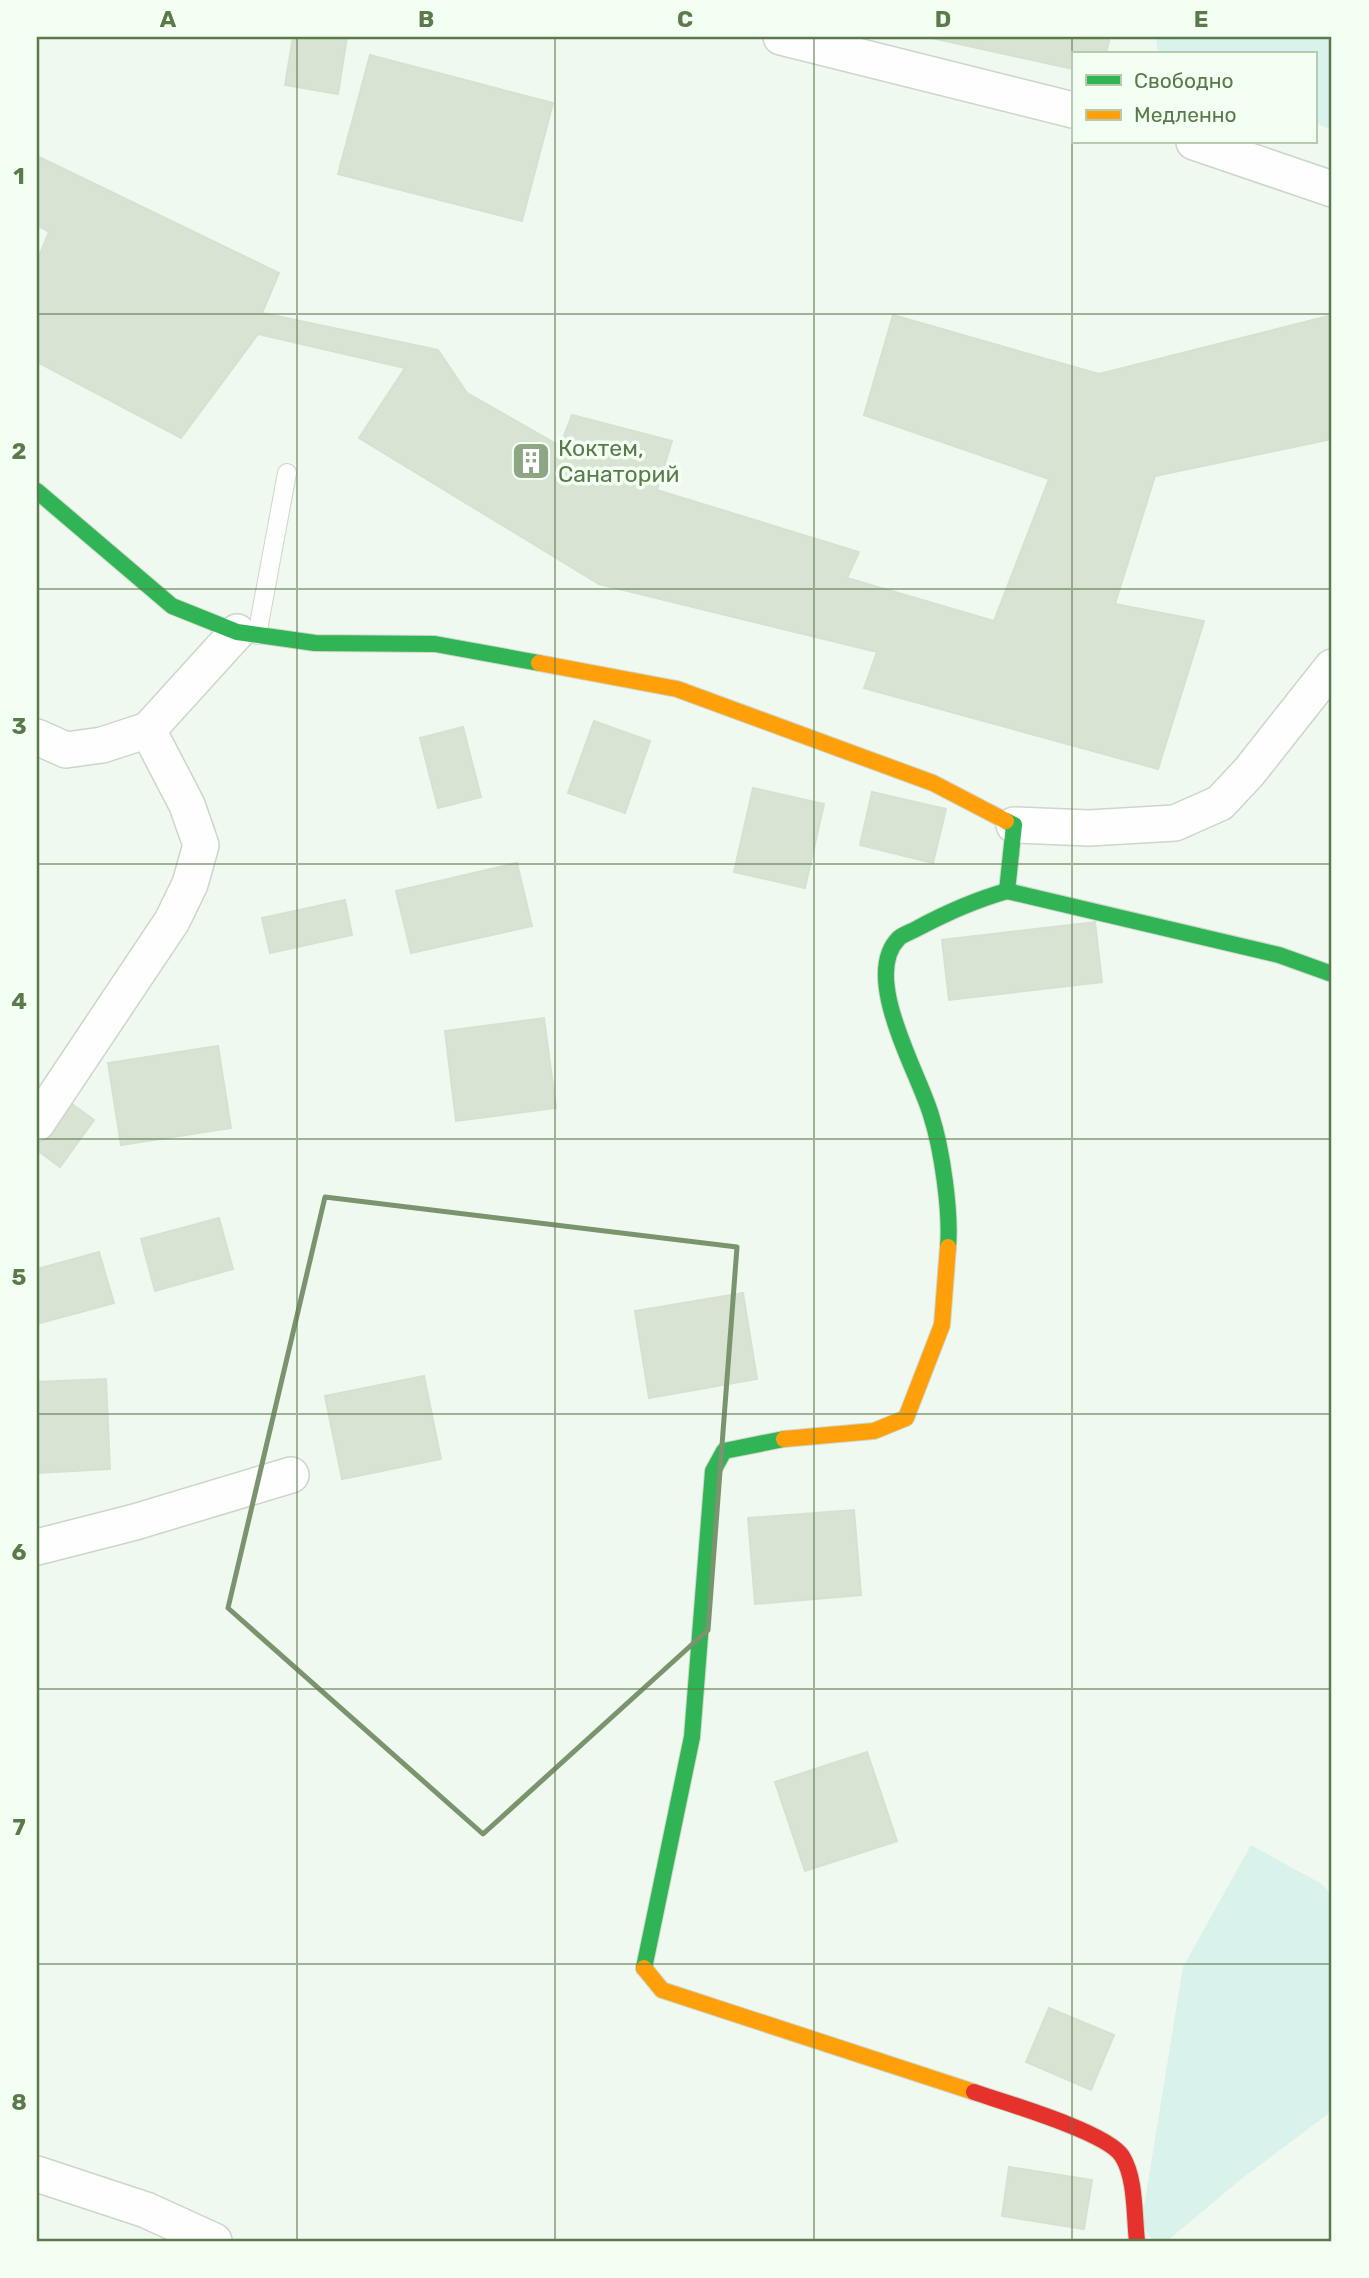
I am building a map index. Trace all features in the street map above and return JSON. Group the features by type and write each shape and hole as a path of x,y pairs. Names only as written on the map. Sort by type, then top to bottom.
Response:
{"street":[{"path":"781,37 1072,110"},
{"path":"1200,144 1332,188"},
{"path":"37,491 172,606 247,634 316,643 435,644 677,689 933,783 1014,825 1089,828 1175,823 1220,803 1249,772 1332,667"},
{"path":"37,737 65,750 103,745 148,730 247,634"},
{"path":"37,1123 172,921 190,884 201,845 187,805 148,730"},
{"path":"1007,891 1014,825"},
{"path":"1137,2241 1130,2182 1122,2155 1098,2137 1009,2104 662,1990 644,1968 692,1737 713,1471 723,1451 766,1441 874,1431 906,1418 942,1325 950,1222 932,1116 899,1035 889,999 886,961 899,938 965,903 1007,891 1279,955 1332,974"},
{"path":"37,1547 135,1522 291,1475"},
{"path":"37,2174 146,2210 215,2241"}],"lane":[{"path":"247,634 287,473"}],"highlighted area":[{"path":"325,1197 737,1247 708,1630 483,1834 228,1608"}],"shaded area":[{"path":"1156,37 1332,37 1332,130 1316,123 1316,52 1158,52"},
{"path":"1251,1845 1320,1883 1332,1894 1332,2111 1240,2180 1167,2241 1153,2241 1141,2225 1183,1967"}],"building":[{"path":"293,37 347,37 338,94 285,85"},
{"path":"927,37 1110,37 1106,52 1072,52 1072,69"},
{"path":"370,55 553,103 522,221 338,174"},
{"name":"Коктем, Санаторий","path":"37,156 279,273 262,313 438,350 467,393 560,446 572,415 672,441 657,490 859,552 847,578 994,621 1049,479 864,415 893,315 1099,374 1332,315 1332,439 1155,476 1115,604 1204,621 1158,769 864,688 877,652 599,584 359,438 405,368 258,334 181,438 37,362 37,261 49,232 37,225"},
{"path":"594,721 650,741 625,813 568,793"},
{"path":"463,727 481,797 438,808 420,738"},
{"path":"753,788 824,804 805,888 734,872"},
{"path":"872,792 946,809 933,863 860,845"},
{"path":"517,863 532,926 411,953 396,891"},
{"path":"345,900 352,935 270,953 262,918"},
{"path":"1095,922 1102,982 949,1000 942,940"},
{"path":"544,1018 556,1108 456,1121 445,1031"},
{"path":"218,1046 231,1128 121,1145 108,1063"},
{"path":"69,1102 94,1120 60,1167 37,1150 37,1145"},
{"path":"219,1218 233,1269 155,1291 141,1239"},
{"path":"99,1252 114,1303 37,1324 37,1269"},
{"path":"743,1293 757,1379 649,1398 635,1311"},
{"path":"424,1376 441,1459 342,1479 325,1396"},
{"path":"106,1379 110,1469 37,1473 37,1382"},
{"path":"854,1510 861,1595 755,1604 748,1518"},
{"path":"867,1752 897,1841 805,1871 775,1782"},
{"path":"1049,2008 1114,2035 1091,2090 1026,2062"},
{"path":"1009,2167 1092,2180 1084,2229 1002,2216"}],"traffic: fast":[{"path":"37,491 172,606 237,632 315,643 435,644 539,663"},
{"path":"1006,821 1014,825 1007,891 1279,955 1332,974"},
{"path":"948,1247 947,1199 939,1145 925,1097 905,1051 889,1000 886,976 889,955 903,935 962,907 1007,891"},
{"path":"644,1968 692,1737 713,1471 724,1451 784,1439"}],"traffic: slow":[{"path":"539,663 677,689 933,783 1006,821"},
{"path":"784,1439 874,1431 906,1418 942,1325 948,1247"},
{"path":"644,1968 662,1990 974,2092"}],"traffic: jam":[{"path":"974,2092 1076,2128 1113,2147 1122,2156 1130,2175 1137,2241"}],"place":[{"name":"Коктем, Санаторий","path":"531,461"}]}
